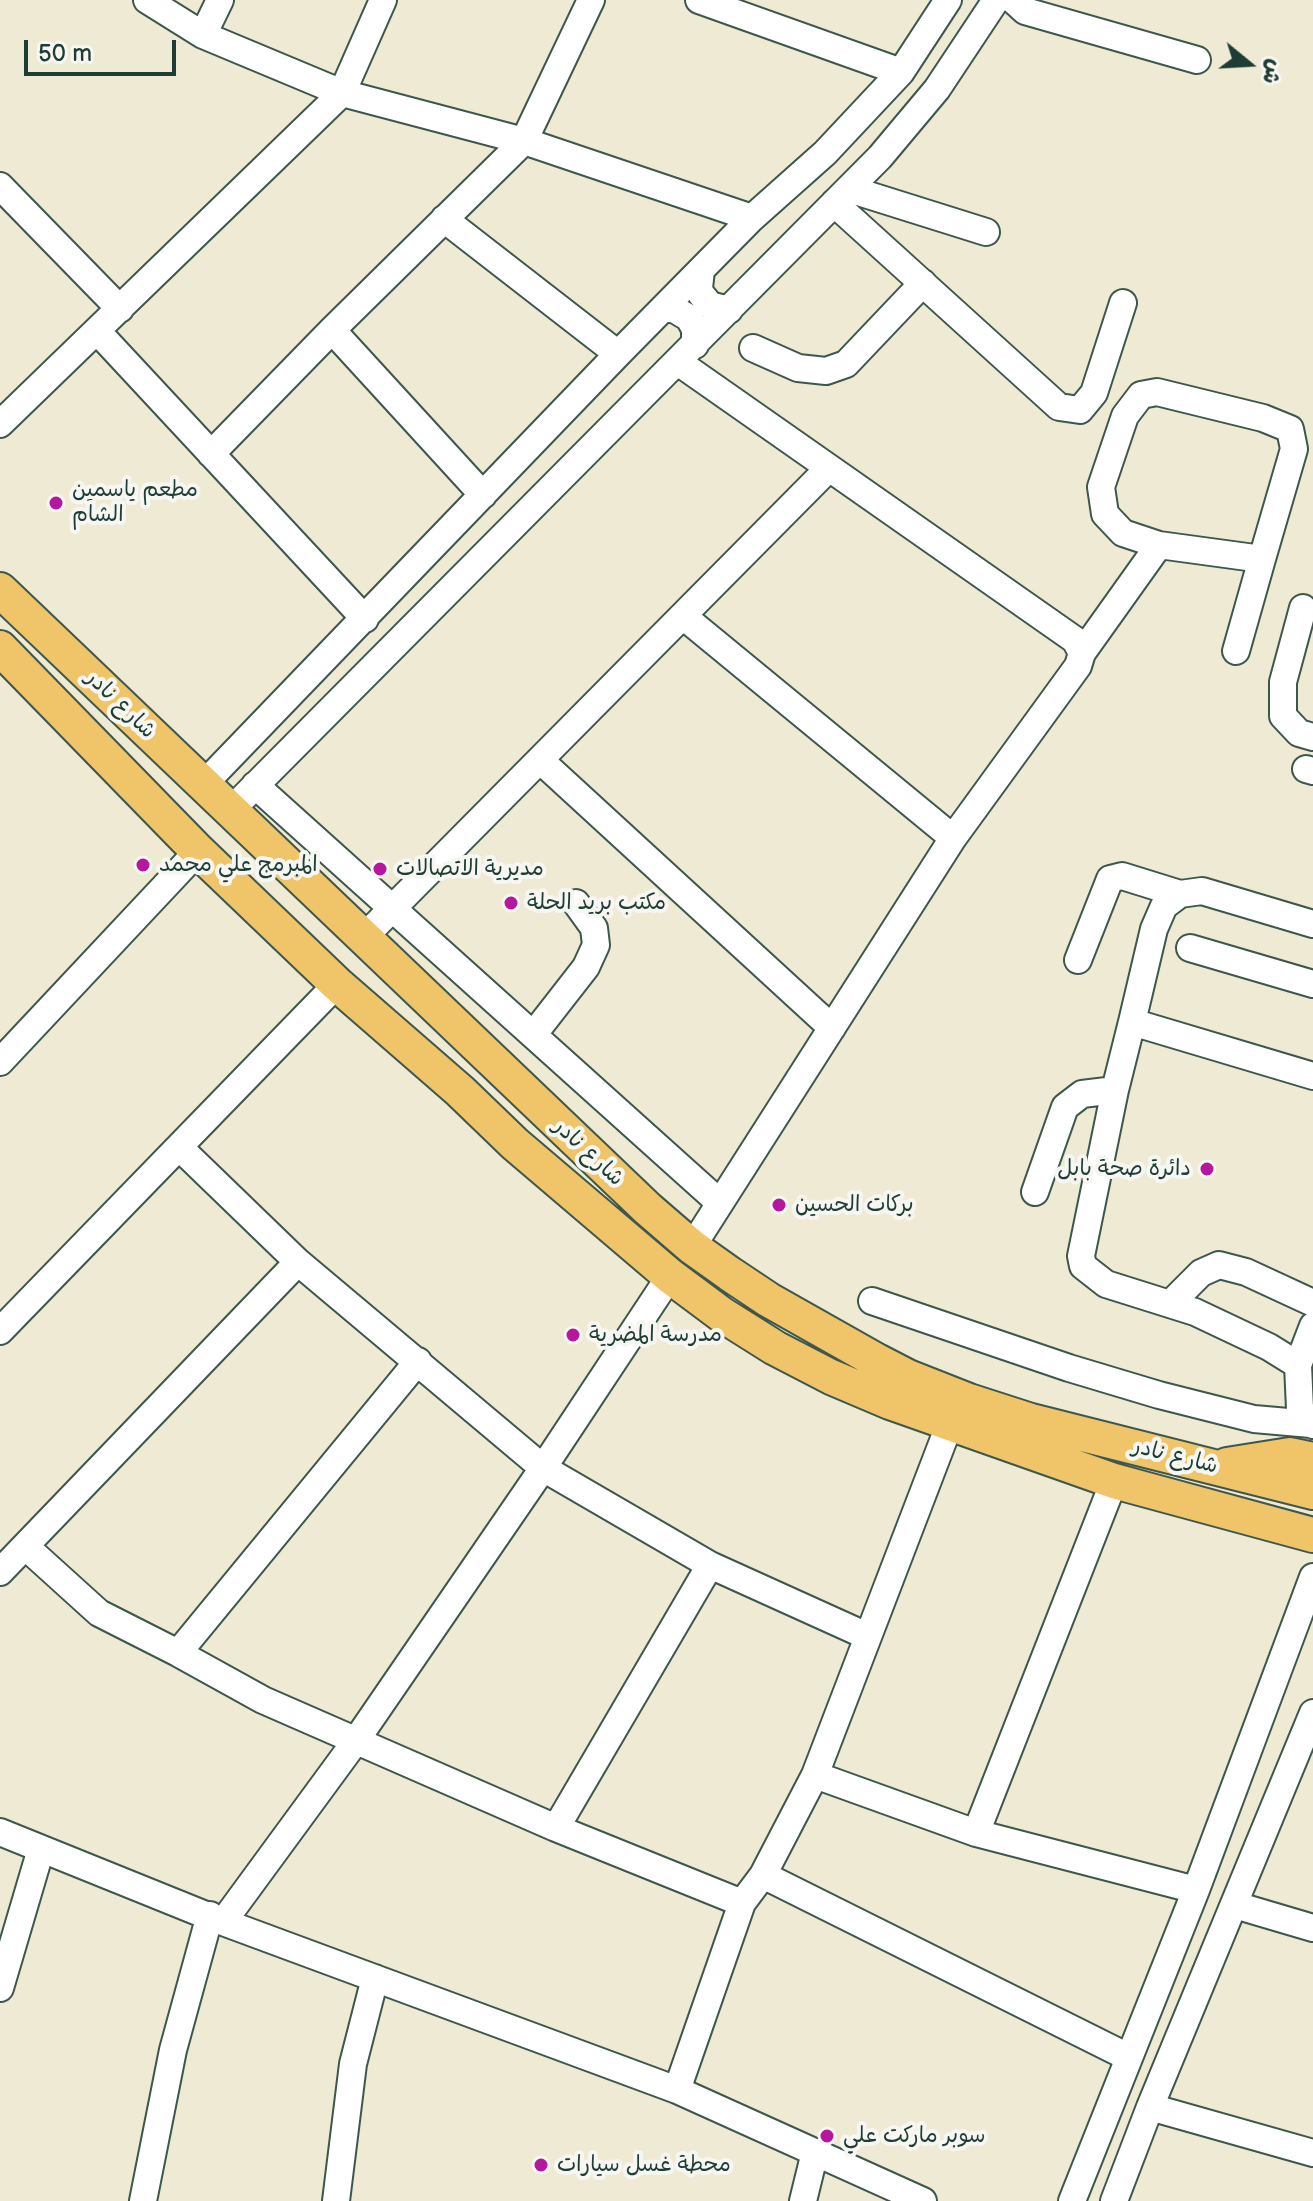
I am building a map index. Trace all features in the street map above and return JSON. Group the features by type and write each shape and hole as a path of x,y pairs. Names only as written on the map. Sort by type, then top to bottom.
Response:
{"main road":[{"name":"شارع نادر","path":"0,590 547,1114 692,1247 769,1300 908,1377 1031,1421 1313,1492"},
{"name":"شارع نادر","path":"2,654 198,851 337,984 460,1091 515,1144 670,1276 721,1314 775,1348 831,1377 950,1423 1114,1481 1313,1535"},
{"path":"460,1091 484,1076 490,1058"},
{"path":"515,1144 521,1126 528,1119 547,1114"},
{"path":"1190,1461 1225,1465 1308,1444"}],"street":[{"path":"147,0 203,35 342,93 524,141 752,218"},
{"path":"203,35 220,0"},
{"path":"0,424 342,93 383,0"},
{"path":"211,454 524,141 591,0"},
{"path":"699,0 901,72"},
{"path":"203,785 618,354 752,218 825,153 901,72 948,0"},
{"path":"230,811 880,157 937,89 996,0"},
{"path":"1013,0 1025,11 1197,60"},
{"path":"0,186 120,309"},
{"path":"841,196 986,232"},
{"path":"841,196 923,283 1059,407 1080,410 1094,393 1123,303"},
{"path":"444,219 618,354"},
{"path":"701,270 701,294 710,305 719,310 729,310"},
{"path":"753,348 798,368 826,371 846,364 923,283"},
{"path":"663,309 674,309 689,318 695,329 686,354"},
{"path":"332,330 483,495"},
{"path":"97,331 365,619"},
{"path":"686,354 829,468 1075,640 1082,653"},
{"path":"1236,651 1294,449 1290,429 1263,418 1157,392 1141,395 1125,416 1101,487 1105,514 1123,533 1159,545 1262,559"},
{"path":"364,937 829,468"},
{"path":"692,1247 953,838 1078,666 1082,653 1159,545"},
{"path":"1303,608 1283,682 1283,716 1299,733 1313,737"},
{"path":"683,616 953,838"},
{"path":"239,749 238,757 258,782 720,1203"},
{"path":"540,760 832,1028"},
{"path":"3,1053 198,851"},
{"path":"1078,960 1110,879 1122,876 1180,894 1202,891 1313,924"},
{"path":"1180,894 1164,906 1154,929 1084,1235 1083,1266 1106,1284 1195,1312 1257,1341 1298,1365"},
{"path":"533,1035 586,967 596,945 594,928 576,903"},
{"path":"1190,948 1313,984"},
{"path":"4,1319 179,1147 337,984"},
{"path":"1132,1022 1313,1076"},
{"path":"1035,1192 1065,1107 1082,1094 1115,1090"},
{"path":"179,1147 298,1262 543,1468 710,1565 867,1636"},
{"path":"0,1572 298,1262"},
{"path":"1170,1304 1201,1273 1219,1265 1246,1272 1313,1303"},
{"path":"143,2201 173,2050 217,1918 355,1742 670,1276"},
{"path":"872,1301 1069,1368 1254,1419 1308,1444"},
{"path":"1308,1444 1300,1409 1298,1365 1313,1326"},
{"path":"178,1653 418,1361"},
{"path":"677,2090 742,1903 763,1875 815,1775 950,1423"},
{"path":"976,1833 1114,1481"},
{"path":"25,1546 99,1613 263,1700 556,1828 742,1903"},
{"path":"556,1828 710,1565"},
{"path":"1072,2201 1196,1890 1313,1577"},
{"path":"1114,2201 1313,1713"},
{"path":"815,1775 976,1833 1196,1890"},
{"path":"0,1832 217,1918 677,2090 923,2201"},
{"path":"0,1988 41,1849"},
{"path":"763,1875 1128,2057"},
{"path":"1235,1905 1313,1928"},
{"path":"1185,1916 1224,1929"},
{"path":"336,2201 353,2064 375,1978"},
{"path":"1150,2107 1313,2153"},
{"path":"803,2201 815,2152"}],"place":[{"name":"مطعم ياسمين الشام","path":"56,503"},
{"name":"المبرمج علي محمد","path":"143,865"},
{"name":"مديرية الاتصالات","path":"380,869"},
{"name":"مكتب بريد الحلة","path":"511,903"},
{"name":"دائرة صحة بابل","path":"1207,1169"},
{"name":"بركات الحسين","path":"779,1205"},
{"name":"مدرسة المضرية","path":"573,1335"},
{"name":"سوبر ماركت علي","path":"827,2136"},
{"name":"محطة غسل سيارات","path":"541,2165"}]}
